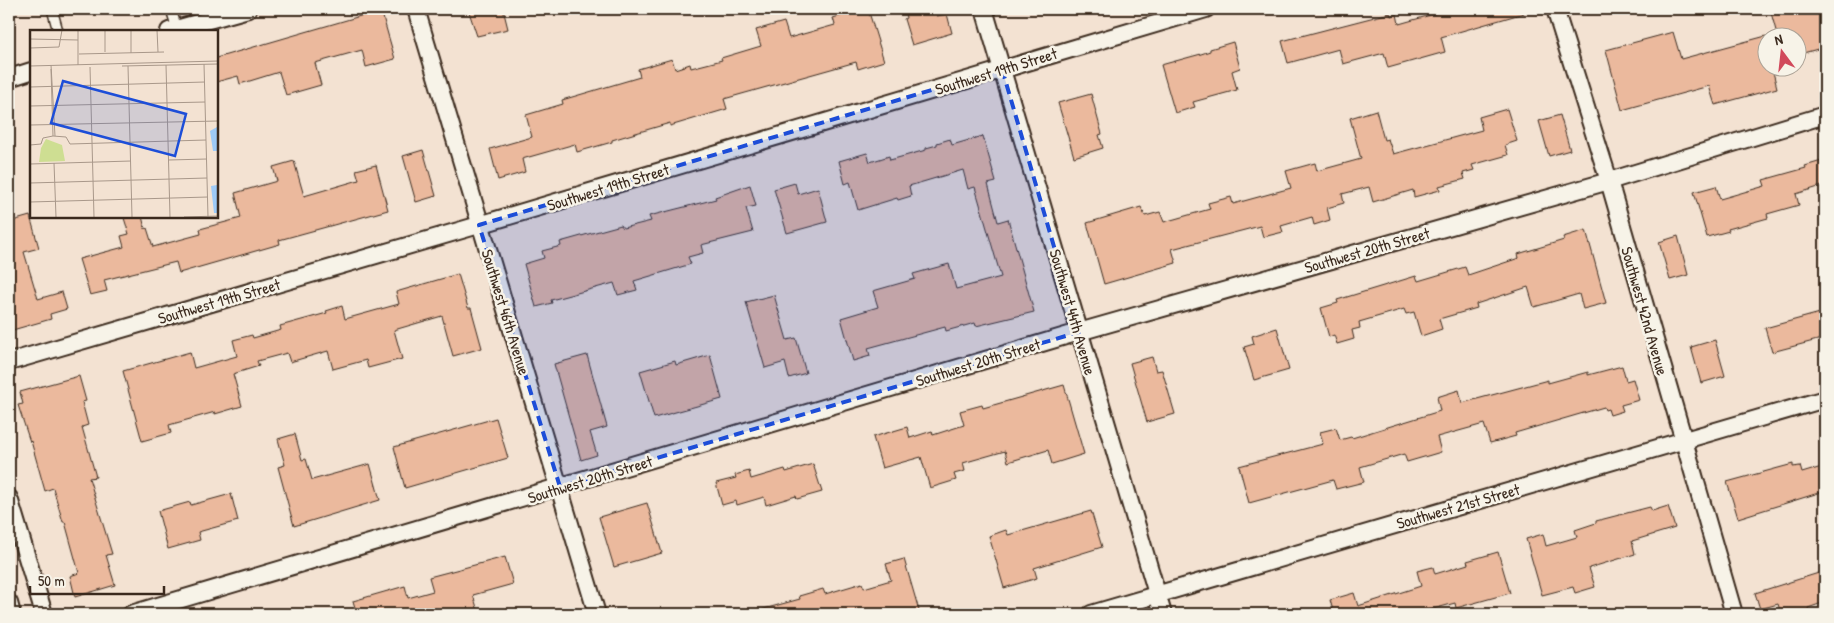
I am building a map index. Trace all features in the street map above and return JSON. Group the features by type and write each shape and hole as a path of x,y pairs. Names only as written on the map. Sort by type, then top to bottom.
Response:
{"street":[{"path":"173,30 248,9"},
{"name":"Southwest 46th Avenue","path":"416,9 479,225 597,614"},
{"name":"Southwest 44th Avenue","path":"984,9 1163,614"},
{"name":"Southwest 19th Street","path":"9,362 479,225 1206,9"},
{"name":"Southwest 42nd Avenue","path":"1555,9 1608,182 1734,614"},
{"path":"9,78 30,71"},
{"name":"Southwest 20th Street","path":"131,614 560,488 1079,332 1608,182 1825,115"},
{"name":"Southwest 21st Street","path":"1091,614 1825,399"},
{"path":"9,498 44,614"},
{"path":"9,603 12,614"}],"lane":[{"path":"52,9 58,30"},
{"path":"170,9 173,30"}],"highlighted area":[{"path":"1002,69 1079,332 560,487 479,225"}],"building":[{"path":"468,9 503,9 508,29 477,36"},
{"path":"868,9 884,61 858,69 856,62 724,99 727,109 670,126 670,123 577,152 575,144 522,159 525,172 498,180 490,149 532,137 526,115 563,104 562,100 640,77 638,69 672,59 675,69 690,64 691,68 722,60 721,58 761,46 756,30 784,22 789,38 835,25 833,18 843,15 842,12"},
{"path":"904,9 935,9 937,16 947,14 952,33 912,45 904,19 906,18"},
{"path":"1452,9 1523,9 1524,13 1441,37 1445,52 1388,68 1384,53 1343,64 1339,49 1288,63 1282,41 1390,13 1391,16 1397,14 1399,24"},
{"path":"1770,9 1825,9 1825,47 1806,52 1806,28 1775,28"},
{"path":"381,10 395,59 366,67 362,50 315,63 321,85 286,95 279,72 240,84 238,76 218,81 218,57"},
{"path":"1673,32 1681,59 1756,39 1756,78 1774,78 1777,88 1715,105 1709,86 1622,110 1606,50"},
{"path":"1233,42 1240,68 1232,71 1237,90 1193,102 1195,107 1175,113 1161,65 1201,54 1210,51 1210,49"},
{"path":"1091,94 1102,134 1099,135 1103,148 1074,157 1058,103"},
{"path":"1507,109 1517,141 1505,145 1508,155 1472,165 1474,170 1463,173 1465,179 1439,186 1440,190 1414,197 1413,190 1373,202 1369,187 1342,194 1344,203 1327,208 1330,220 1314,225 1312,217 1281,226 1283,232 1263,237 1260,226 1172,249 1176,263 1104,284 1087,223 1141,207 1145,216 1160,212 1164,222 1210,209 1208,203 1231,197 1233,204 1291,188 1286,171 1315,163 1317,171 1361,159 1350,118 1376,110 1384,140 1388,139 1393,154 1482,130 1479,117"},
{"path":"1560,115 1570,150 1549,156 1539,121"},
{"path":"983,136 996,182 988,184 998,222 1008,219 1034,312 976,326 975,323 946,331 945,327 868,348 870,356 853,361 841,318 878,307 873,291 915,279 913,274 949,264 956,289 1001,277 975,187 968,189 963,170 909,186 911,196 898,200 897,198 858,210 850,182 845,184 839,161 867,153 870,162 889,156 890,160 926,150 926,148 950,139 952,145"},
{"path":"423,150 436,196 416,202 403,156"},
{"path":"1825,160 1825,185 1796,194 1799,205 1767,214 1768,218 1707,237 1694,192 1716,186 1720,199 1765,186 1763,180 1806,168 1805,166"},
{"path":"294,161 304,196 359,180 356,170 376,165 388,210 279,240 280,244 179,273 176,262 104,280 107,291 90,295 79,259 124,247 121,236 129,234 124,218 142,218 153,247 201,234 200,229 241,218 235,193 277,181 273,167"},
{"path":"795,183 798,194 818,188 827,222 787,233 774,189"},
{"path":"750,185 756,206 746,208 753,232 701,245 703,253 688,257 691,264 634,281 637,290 618,295 614,283 551,300 552,303 536,307 524,264 544,258 542,251 561,246 560,242 599,231 621,225 623,228 651,221 649,216 716,199 715,197"},
{"path":"30,216 39,248 24,252 38,299 62,292 67,309 50,314 51,319 9,331 9,222"},
{"path":"1586,230 1606,303 1583,309 1579,294 1534,307 1528,287 1476,304 1477,308 1439,319 1442,329 1421,336 1414,312 1406,314 1404,309 1359,322 1360,328 1352,330 1354,339 1337,344 1334,335 1329,337 1321,308 1338,303 1337,300 1416,276 1418,281 1465,267 1468,275 1519,258 1518,254 1564,240 1563,237"},
{"path":"1678,236 1688,275 1670,280 1659,242"},
{"path":"458,274 468,308 471,308 482,348 453,356 442,316 394,330 402,359 368,368 366,360 333,369 328,351 290,362 287,353 257,361 259,366 233,374 242,406 169,425 171,433 142,441 123,371 190,352 194,368 237,356 233,340 252,335 253,338 281,330 280,326 327,313 326,311 342,306 345,319 399,304 396,292"},
{"path":"774,295 787,340 796,338 806,373 789,378 785,362 765,368 746,302"},
{"path":"1820,313 1821,315 1825,314 1825,338 1772,352 1765,328"},
{"path":"1277,328 1289,370 1254,380 1244,347 1254,344 1252,336"},
{"path":"1715,340 1725,376 1701,383 1691,347"},
{"path":"587,355 607,427 590,432 597,455 581,460 554,364"},
{"path":"710,355 722,399 654,418 640,371 675,361 676,365"},
{"path":"1152,357 1156,371 1162,370 1175,414 1147,422 1130,363"},
{"path":"1622,366 1626,381 1633,379 1639,400 1621,405 1623,411 1610,415 1608,409 1605,410 1604,407 1515,433 1516,436 1490,443 1484,424 1437,437 1441,452 1407,462 1404,454 1360,467 1364,482 1336,489 1333,480 1249,503 1239,466 1323,444 1320,432 1336,428 1340,440 1352,438 1440,411 1437,397 1459,390 1462,403 1548,380 1548,383 1588,372 1588,375"},
{"path":"79,376 86,401 82,402 88,425 82,427 96,477 89,478 112,554 106,555 115,585 75,597 70,576 79,573 65,522 63,522 53,488 45,491 31,441 18,405 23,404 20,392"},
{"path":"1064,385 1084,454 1052,464 1048,450 1008,462 1005,451 963,463 965,471 954,474 956,480 930,488 921,457 882,468 873,437 907,427 910,438 932,431 933,435 964,425 960,411 982,405 983,408"},
{"path":"496,418 508,458 405,488 394,447"},
{"path":"295,434 302,460 306,459 312,480 370,464 380,500 294,526 278,467 285,465 278,439"},
{"path":"813,464 822,492 797,499 796,496 766,505 764,497 737,505 736,501 722,505 716,483 736,478 735,475 749,471 751,479 785,469 786,472"},
{"path":"1793,464 1793,467 1800,466 1802,473 1825,466 1825,491 1738,518 1727,482"},
{"path":"231,494 238,521 198,532 200,540 168,549 158,511 190,502 191,505"},
{"path":"647,503 662,553 614,567 599,517"},
{"path":"1668,506 1675,528 1632,541 1635,554 1589,568 1595,587 1575,593 1573,587 1542,595 1526,539 1543,534 1546,546 1577,537 1575,530 1596,523 1596,521 1650,507 1652,511"},
{"path":"1091,511 1102,547 1034,568 1037,578 1004,588 989,536 1006,530 1008,535"},
{"path":"1498,552 1510,593 1456,608 1455,603 1415,614 1334,614 1330,600 1354,593 1358,606 1421,586 1417,571 1433,567 1435,574 1468,564 1467,561"},
{"path":"505,557 513,584 473,595 479,614 357,614 353,601 405,586 408,598 433,591 429,577"},
{"path":"904,559 920,614 761,614 760,610 800,599 799,596 823,589 825,594 862,583 864,588 891,580 886,564"},
{"path":"1825,571 1825,602 1808,608 1810,614 1781,614 1778,604 1760,609 1755,593"}]}
